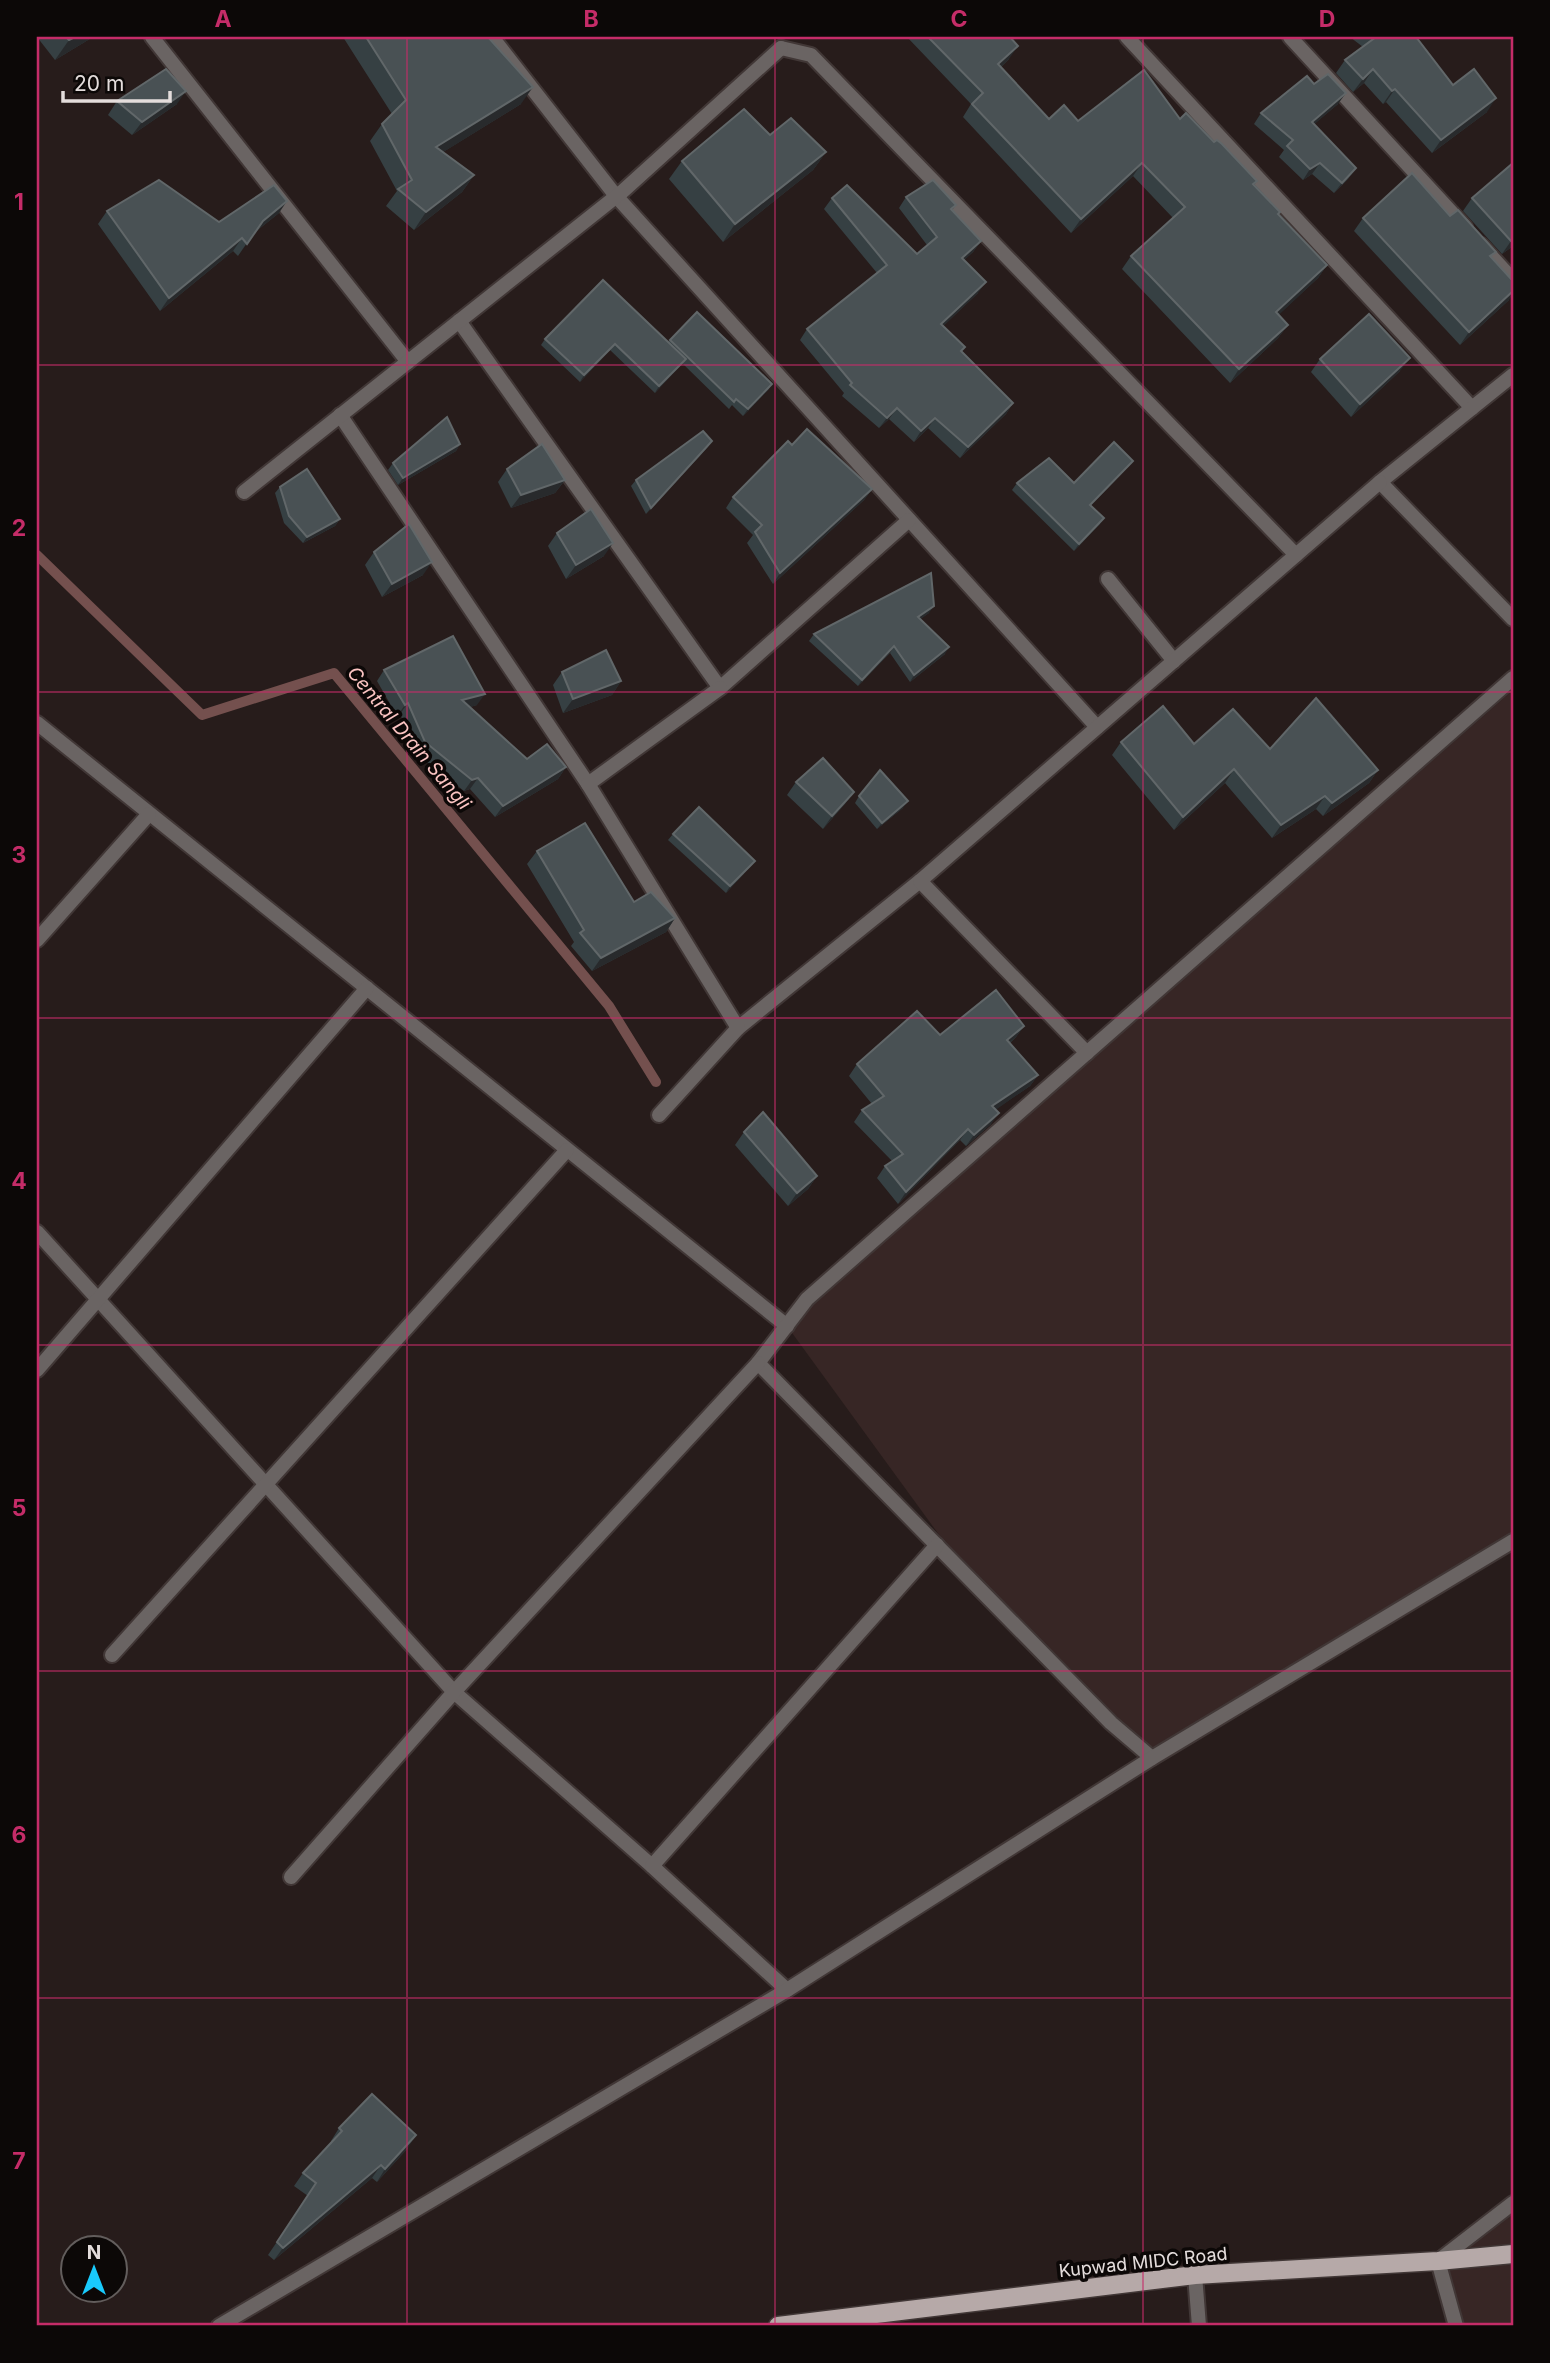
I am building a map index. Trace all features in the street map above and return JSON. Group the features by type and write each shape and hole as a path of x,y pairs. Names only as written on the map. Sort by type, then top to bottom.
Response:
{"main road":[{"name":"Kupwad MIDC Road","path":"778,2326 1195,2275 1438,2261 1513,2253"}],"street":[{"path":"152,37 408,362"},
{"path":"492,37 616,196 1097,727"},
{"path":"1127,37 1472,408"},
{"path":"1290,37 1513,280"},
{"path":"244,492 616,196 780,42 811,55 1296,555"},
{"path":"458,321 720,688"},
{"path":"659,1115 738,1028 920,881 1380,482 1513,375"},
{"path":"340,415 588,784 738,1028"},
{"path":"1380,482 1513,619"},
{"path":"588,784 720,688 909,520"},
{"path":"1108,579 1174,661"},
{"path":"291,1877 454,1692 758,1363 807,1299 1513,678"},
{"path":"37,723 786,1326"},
{"path":"37,940 149,814"},
{"path":"920,881 1087,1053"},
{"path":"37,1370 367,988"},
{"path":"112,1655 568,1150"},
{"path":"37,1232 454,1692 652,1866 787,1990"},
{"path":"758,1363 1111,1723 1152,1758"},
{"path":"219,2326 787,1990 1152,1758 1513,1541"},
{"path":"652,1866 937,1545"},
{"path":"1456,2326 1438,2261 1513,2203"},
{"path":"1195,2275 1199,2326"}],"shaded area":[{"path":"1513,690 1513,1548 1152,1758 977,1587 787,1326"},
{"path":"1513,2202 1513,2326 1456,2326 1438,2261"}],"building":[{"path":"366,37 488,37 533,87 436,147 474,175 426,212 398,189 412,180 382,124 406,100"},
{"path":"928,37 1010,37 1018,46 998,64 1049,119 1064,105 1078,121 1144,70 1180,119 1186,113 1214,142 1217,140 1222,144 1257,181 1253,184 1280,212 1278,214 1327,265 1276,312 1288,325 1239,369 1131,256 1185,207 1142,163 1081,219 972,104 983,93"},
{"path":"1376,37 1416,37 1453,85 1474,69 1496,98 1441,140 1373,69 1363,79 1345,60"},
{"path":"166,69 186,91 142,122 117,101"},
{"path":"1328,74 1346,93 1312,122 1356,168 1342,183 1320,163 1310,169 1287,146 1293,140 1261,113 1307,76 1314,84"},
{"path":"744,109 770,135 791,118 826,152 735,224 682,161"},
{"path":"1513,163 1513,240 1511,241 1472,198"},
{"path":"1412,173 1450,216 1458,210 1496,252 1490,256 1513,281 1513,291 1469,332 1363,218"},
{"path":"159,180 219,222 274,185 287,201 263,221 247,244 242,238 169,298 107,211"},
{"path":"933,180 956,205 951,209 981,241 962,258 986,282 941,324 965,347 961,351 1013,403 968,447 935,418 921,431 897,408 887,418 850,385 852,383 807,329 887,265 832,198 847,185 917,254 937,237 906,197"},
{"path":"603,280 686,359 659,386 615,344 584,375 545,339"},
{"path":"697,312 772,384 748,409 736,399 734,402 670,340"},
{"path":"1369,314 1410,358 1360,404 1320,359"},
{"path":"447,417 460,444 403,478 393,463"},
{"path":"807,429 872,489 780,573 755,532 762,525 733,497 788,441 792,445"},
{"path":"703,431 712,441 651,508 636,480"},
{"path":"1114,442 1133,461 1090,505 1104,518 1079,544 1017,483 1049,458 1074,483"},
{"path":"542,444 565,480 521,495 507,469"},
{"path":"307,469 340,519 307,537 289,516 280,487"},
{"path":"591,509 613,543 576,565 557,533"},
{"path":"409,524 432,562 392,584 374,552"},
{"path":"931,573 934,606 918,617 949,647 914,675 894,646 862,680 814,634"},
{"path":"453,636 485,694 462,700 527,759 547,744 566,767 503,806 478,778 472,780 425,742 408,703 405,705 384,670"},
{"path":"606,650 621,681 573,699 562,672"},
{"path":"1316,698 1378,770 1332,803 1325,796 1281,825 1234,769 1183,817 1121,742 1163,706 1194,744 1233,709 1270,749"},
{"path":"823,758 854,792 832,816 796,782"},
{"path":"880,770 908,801 882,823 859,796"},
{"path":"699,807 755,861 730,886 673,834"},
{"path":"585,823 634,902 651,892 675,918 601,958 580,933 584,930 537,851"},
{"path":"996,990 1024,1026 1007,1040 1038,1075 992,1106 999,1113 974,1135 968,1129 906,1192 885,1166 903,1154 862,1110 884,1096 857,1064 917,1011 940,1035"},
{"path":"763,1112 817,1176 797,1193 744,1132"},
{"path":"372,2094 416,2135 385,2169 381,2165 283,2248 277,2242 316,2183 303,2173 342,2131 339,2128"}],"waterway":[{"name":"Central Drain Sangli","path":"37,555 202,715 334,673 609,1006 656,1082"}]}
